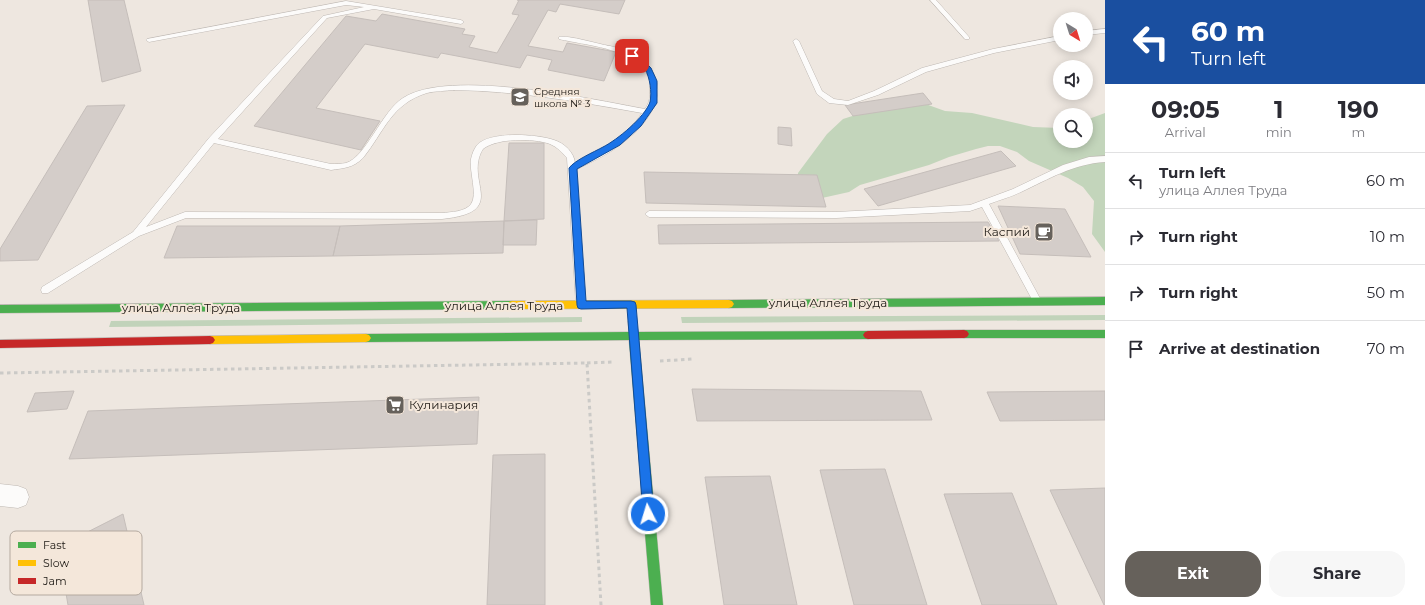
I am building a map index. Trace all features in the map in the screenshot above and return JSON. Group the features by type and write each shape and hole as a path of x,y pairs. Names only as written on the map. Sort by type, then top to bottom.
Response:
{"street":[{"name":"улица Аллея Труда","path":"0,309 1105,301"},
{"path":"631,305 657,605"},
{"path":"1,348 93,341 634,335 1105,334"}],"lane":[{"path":"933,0 967,38"},
{"path":"149,40 346,4 359,4 460,22"},
{"path":"136,234 212,140 325,16 374,7"},
{"path":"1093,32 1105,31"},
{"path":"561,38 623,50 640,60 648,68 654,81 653,103 638,124 618,143 573,168"},
{"path":"796,41 819,92 832,101 848,102 876,93 924,70 993,51 1053,39"},
{"path":"212,140 331,167 350,165 361,156 393,110 407,99 431,89 485,88 528,92 648,112"},
{"path":"45,290 136,234 185,215 442,216 463,213 474,207 476,199 474,159 480,146 493,140 524,138 550,141 562,147 571,157 573,168 581,305"},
{"path":"649,214 836,215 970,208 1016,191 1066,167 1089,160 1105,159"},
{"path":"984,203 1038,302"}],"path":[{"path":"0,373 587,363 601,605"}],"green space":[{"path":"920,102 945,111 972,113 1033,127 1053,128 1053,148 1093,148 1093,117 1105,113 1105,252 1092,234 1094,201 1083,187 1068,178 1029,161 1017,152 1000,146 988,146 976,149 929,165 860,185 849,192 813,200 797,188 798,173 827,134 843,119 890,104"},
{"path":"1105,315 1105,320 682,323 681,317"},
{"path":"582,317 582,322 109,327 111,321"}],"building":[{"path":"88,0 124,0 141,71 102,82"},
{"path":"519,0 625,0 619,14 560,4 556,12 548,10 528,46 563,52 567,43 616,52 604,81 548,70 552,60 527,55 520,68 441,53 438,58 365,44 316,108 380,121 361,150 254,126 346,16 376,21 382,14 465,29 462,34 475,36 469,47 497,53 519,15 512,14"},
{"path":"923,93 932,104 853,116 845,105"},
{"path":"125,105 38,260 0,261 0,249 87,106"},
{"path":"778,127 791,128 792,146 778,144"},
{"path":"509,143 544,143 544,219 504,221"},
{"path":"1001,151 1016,166 878,206 864,189"},
{"path":"644,172 817,175 826,207 646,203"},
{"name":"Каспий","path":"998,206 1065,209 1091,257 1020,254"},
{"path":"537,220 536,245 503,245 504,221"},
{"path":"504,221 503,253 333,256 340,226"},
{"path":"988,222 999,241 659,244 658,225"},
{"path":"177,226 340,226 333,256 164,258"},
{"path":"692,389 921,391 932,420 697,421"},
{"path":"74,391 67,409 27,412 35,393"},
{"path":"1105,391 1105,420 1000,421 987,392"},
{"path":"479,397 477,444 69,459 88,411"},
{"path":"545,454 545,605 487,605 493,455"},
{"path":"885,469 927,605 854,605 820,470"},
{"path":"770,476 797,605 724,605 705,477"},
{"path":"1105,488 1105,605 1104,605 1050,490"},
{"path":"1012,493 1057,605 982,605 944,494"},
{"path":"123,514 127,531 90,531"},
{"path":"66,595 142,595 144,605 68,605"}],"traffic: fast":[{"path":"729,304 1105,301"},
{"path":"0,309 512,305"},
{"path":"633,321 635,362 657,605"},
{"path":"964,334 1105,334"},
{"path":"366,338 868,335"}],"traffic: slow":[{"path":"512,305 729,304"},
{"path":"210,340 366,338"}],"traffic: jam":[{"path":"868,335 964,334"},
{"path":"0,344 210,340"}],"place":[{"name":"Средняя школа № 3","path":"520,97"},
{"name":"Каспий","path":"1044,232"},
{"name":"Кулинария","path":"395,405"}],"route":[{"path":"632,56 640,60 648,68 654,81 653,103 638,124 618,143 573,168 581,305 631,305 648,514"}]}
